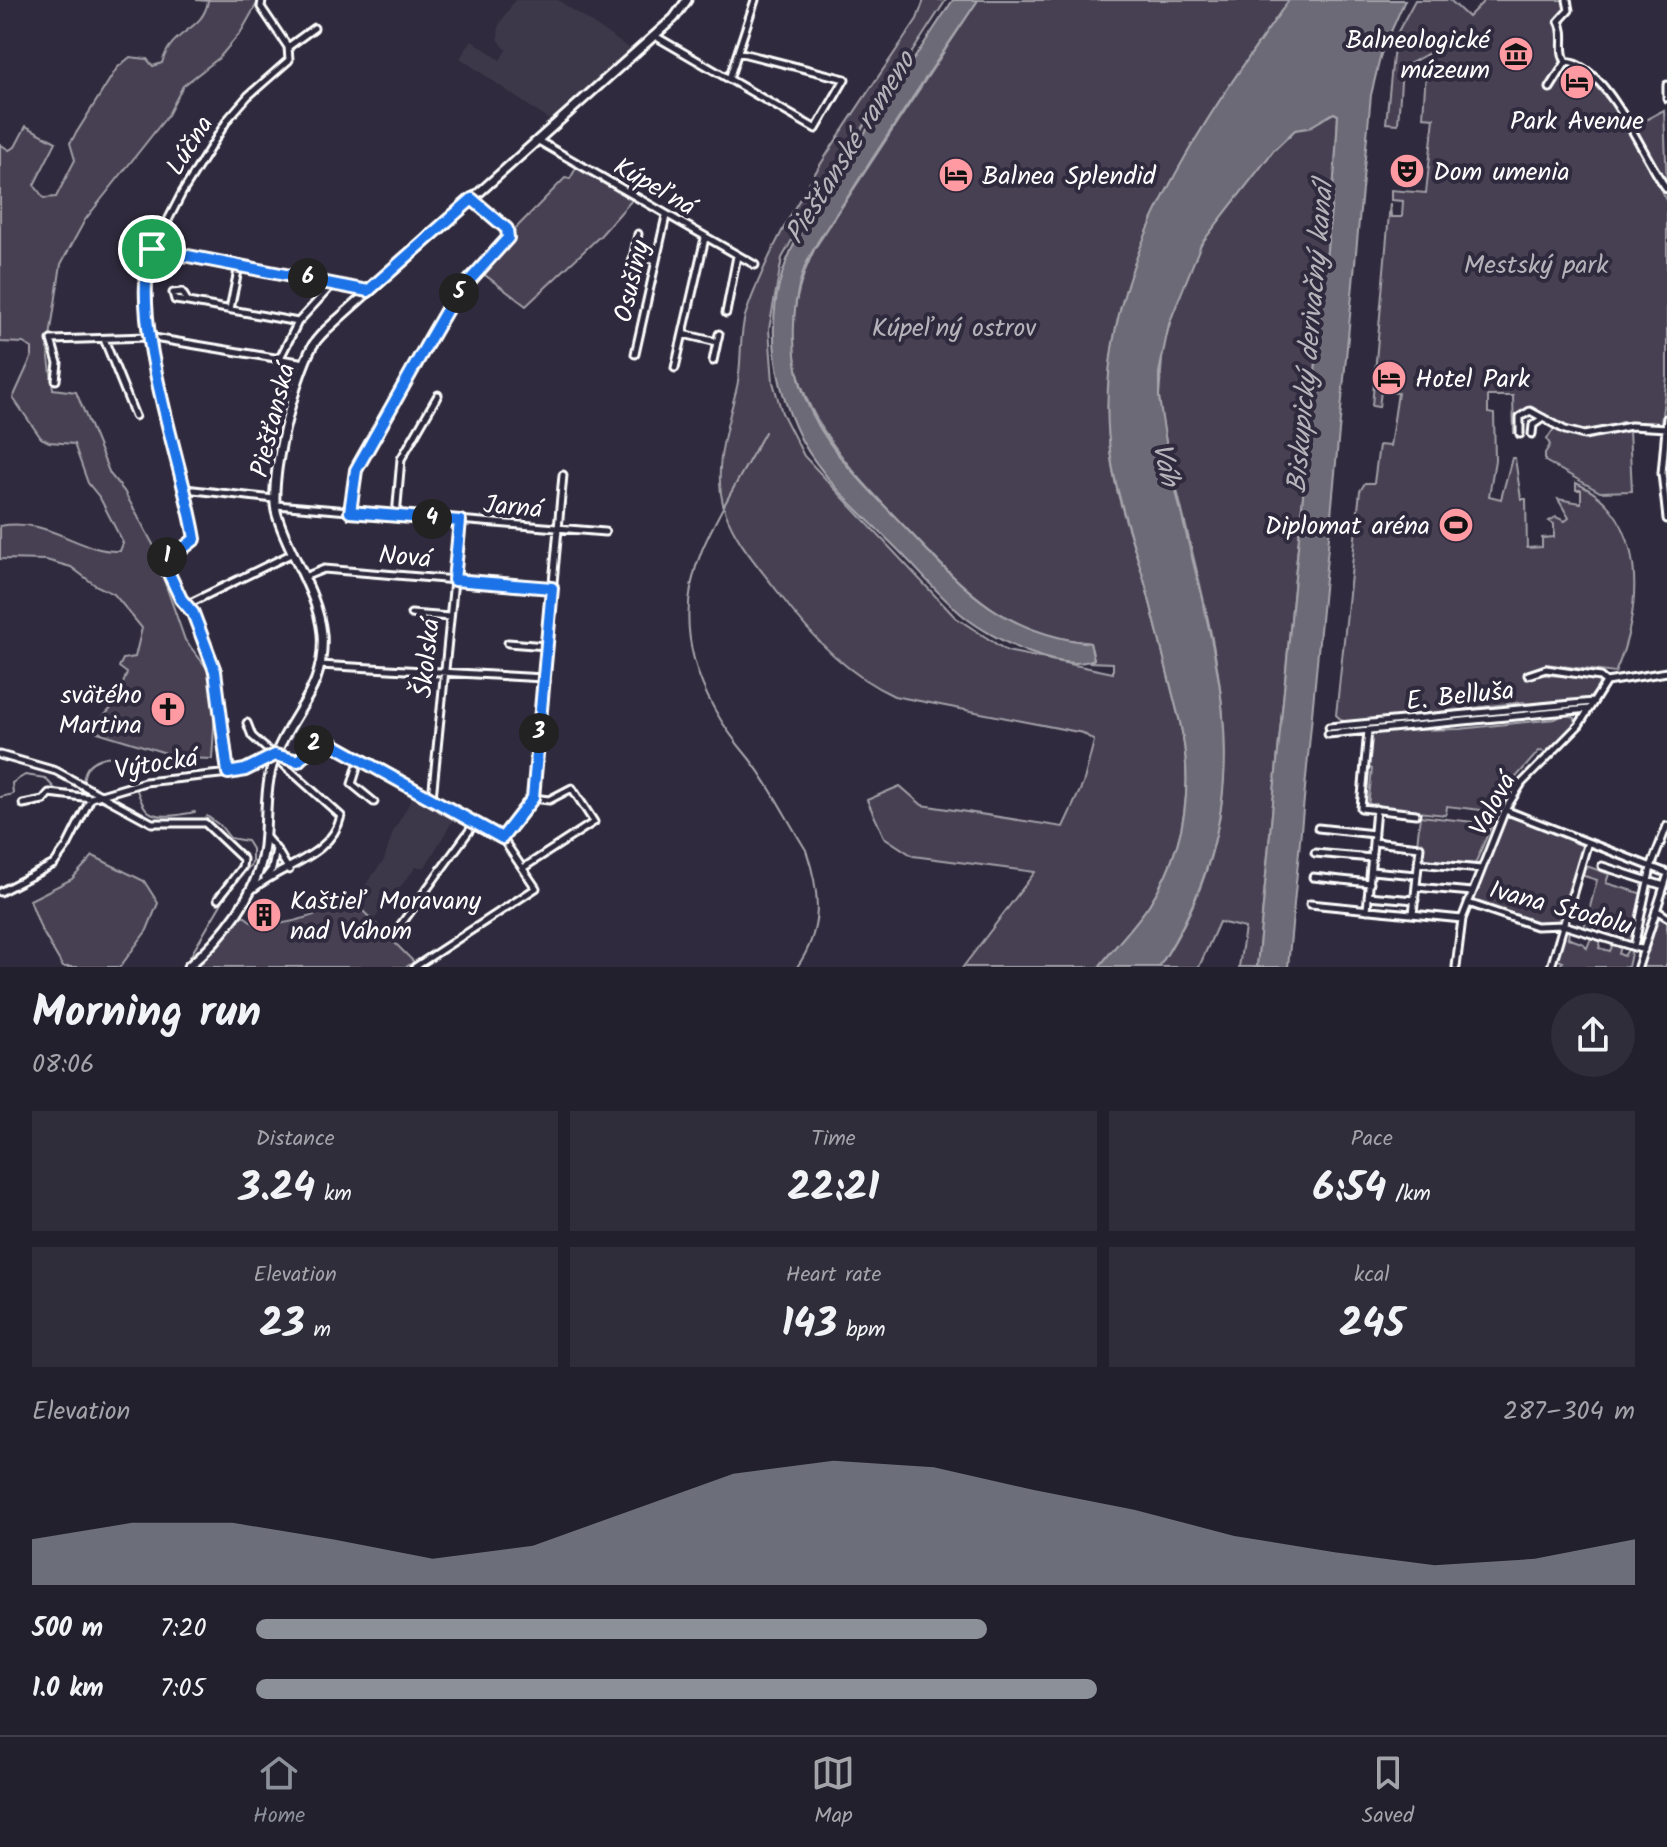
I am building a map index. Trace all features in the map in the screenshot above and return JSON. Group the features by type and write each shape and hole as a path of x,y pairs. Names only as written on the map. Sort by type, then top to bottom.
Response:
{"main road":[{"name":"Piešťanská","path":"251,890 260,868 266,796 275,755 310,697 319,665 320,623 275,502 277,467 305,363 325,331 655,36 681,11 687,0"},
{"path":"188,967 251,890"}],"street":[{"path":"262,0 261,7 288,47 314,28"},
{"path":"729,79 755,0"},
{"path":"1567,0 1569,10 1559,21 1564,30 1562,56 1566,62 1578,64 1623,114 1667,189"},
{"path":"655,36 816,129 845,79 738,52"},
{"name":"Lúčna","path":"186,605 164,563 195,539 148,337 147,261 228,119 248,96 287,62 288,47"},
{"path":"1550,88 1566,62"},
{"path":"1667,85 1667,98"},
{"name":"Kúpeľná","path":"537,140 755,265"},
{"path":"350,512 356,470 446,312 508,238 507,229 472,199"},
{"name":"Osušiny","path":"635,354 666,216"},
{"name":"Osušiny","path":"631,268 638,234"},
{"path":"675,368 705,238"},
{"path":"152,249 368,291"},
{"path":"634,255 656,260"},
{"path":"726,313 727,289 737,256"},
{"path":"230,309 239,266"},
{"path":"279,360 298,322 334,283"},
{"path":"188,302 298,322"},
{"path":"683,334 717,342"},
{"path":"713,361 719,334"},
{"path":"56,380 58,363 51,340 148,337 305,363"},
{"path":"104,339 135,416"},
{"path":"396,516 401,459 438,395"},
{"path":"1520,434 1520,417 1534,412 1565,430 1584,435 1631,426 1666,428"},
{"path":"1532,434 1537,419 1543,418"},
{"path":"1667,418 1664,474 1667,519"},
{"path":"502,838 533,798 563,475"},
{"name":"Jarná","path":"185,489 350,512 605,532"},
{"name":"Školská","path":"432,798 460,521"},
{"path":"228,773 217,679 196,621 186,605 293,553"},
{"name":"Nová","path":"303,577 324,569 552,588"},
{"path":"411,614 450,617"},
{"path":"508,643 546,646"},
{"path":"319,665 544,678"},
{"path":"1528,675 1546,669 1600,677 1606,682 1667,672"},
{"name":"Valová","path":"1458,966 1462,919 1505,810 1522,783 1579,725 1606,682"},
{"name":"E. Belluša","path":"1590,708 1368,730 1328,731 1594,702"},
{"path":"1570,710 1579,725"},
{"path":"247,723 252,736 340,812 341,821 316,851 289,870 265,878"},
{"path":"1368,730 1361,808 1416,814"},
{"name":"Výtocká","path":"0,755 48,768 99,793 136,784 245,770 275,755 298,761 323,741 360,758"},
{"path":"374,802 352,784 360,758 502,838 536,888 415,967"},
{"path":"523,868 594,822 572,788 549,800 533,798"},
{"path":"23,804 43,800 49,793 91,798"},
{"path":"0,892 54,864 67,846 91,798 99,793 152,823 174,826 197,821 214,830 244,863 218,899"},
{"path":"1367,910 1376,809"},
{"path":"1505,810 1667,875 1638,967"},
{"path":"394,934 475,823"},
{"path":"1634,947 1651,867 1667,826"},
{"path":"1318,828 1374,834"},
{"path":"265,836 289,870"},
{"path":"1373,842 1420,847 1413,914"},
{"path":"1551,967 1587,845"},
{"path":"251,890 272,869 276,849"},
{"path":"1315,853 1372,858"},
{"path":"1418,863 1481,869"},
{"path":"1602,866 1664,886"},
{"path":"1371,871 1417,875"},
{"path":"1313,877 1370,883"},
{"path":"1416,887 1472,892"},
{"path":"1368,896 1415,900"},
{"name":"Ivana Stodolu","path":"1468,903 1536,926 1563,925 1644,950"},
{"path":"1310,904 1462,919"},
{"path":"1656,910 1667,917"}],"shaded area":[{"path":"515,0 558,0 639,55 561,123 552,122 460,58 472,40 500,60 506,50 498,39 499,25"},
{"path":"415,793 455,817 425,867 416,867 373,921 353,901 384,860 393,832"}],"green space":[{"path":"196,0 259,0 241,32 219,58 183,86 168,115 85,220 61,264 48,350 53,389 76,392 110,474 124,491 161,559 164,580 185,640 207,668 216,697 212,759 182,758 91,730 115,704 127,673 119,667 123,659 135,657 142,628 114,594 95,585 71,567 46,560 0,559 0,526 34,526 105,550 120,551 123,543 100,498 88,483 74,444 49,442 41,438 13,398 32,356 32,348 23,343 0,342 0,144 9,150 15,147 26,126 56,142 34,185 44,198 56,197 75,160 70,143 117,68 130,57 147,59 153,66 162,63 173,43 205,11 208,1"},
{"name":"Kúpeľný ostrov","path":"924,0 946,0 804,218 782,258 769,329 773,382 782,413 804,456 955,617 1007,651 1113,673 1113,663 1090,662 1094,659 1090,643 1031,629 1007,618 965,588 848,465 808,401 796,367 793,331 799,291 815,248 978,0 1289,0 1183,160 1154,217 1131,276 1115,336 1108,399 1112,464 1180,722 1186,793 1179,839 1162,883 1143,913 1099,967 963,967 1035,872 913,856 884,837 867,800 900,786 922,805 1063,827 1083,784 1094,741 1083,733 894,696 860,677 830,652 790,608 741,543 729,522 721,496 720,466 738,381 742,332 761,274 822,161 917,19"},
{"name":"Mestský park","path":"1415,0 1450,0 1468,17 1485,0 1564,0 1567,10 1555,23 1562,32 1562,65 1577,65 1621,115 1667,202 1667,377 1661,423 1621,422 1595,434 1575,433 1531,409 1519,416 1518,433 1514,433 1513,396 1488,396 1488,413 1494,414 1495,460 1489,496 1501,499 1512,458 1515,458 1521,499 1526,499 1527,548 1542,547 1542,538 1554,537 1554,524 1549,521 1556,517 1565,521 1569,518 1558,499 1581,503 1581,490 1576,490 1576,483 1600,498 1617,518 1628,542 1634,595 1631,622 1615,673 1546,664 1523,673 1571,677 1572,674 1598,680 1599,686 1589,699 1527,705 1524,702 1345,723 1336,715 1360,491 1365,483 1374,483 1379,445 1390,446 1398,393 1381,391 1379,407 1372,406 1390,203 1391,217 1402,217 1403,201 1391,200 1391,190 1426,193 1434,118 1423,117 1427,54 1402,68 1398,124 1386,123 1395,37"},
{"path":"1664,110 1667,186 1634,126"},
{"path":"1334,113 1338,115 1335,168 1257,967 1239,967 1245,928 1219,922 1199,967 1159,967 1196,898 1217,831 1224,764 1221,698 1211,632 1162,423 1159,397 1163,347 1178,296 1201,244 1274,150 1295,130"},
{"path":"576,168 632,200 601,235 526,306 481,272 514,230 565,178 570,179"},
{"path":"1555,427 1583,437 1629,430 1632,491 1600,492 1545,461 1550,445 1547,439"},
{"path":"1567,713 1575,718 1576,726 1546,752 1539,751 1510,784 1494,817 1481,810 1447,806 1446,815 1368,807 1372,769 1367,767 1373,731 1460,729 1555,719"},
{"path":"1507,815 1583,846 1558,922 1539,924 1473,900"},
{"path":"1420,816 1492,824 1475,864 1421,859 1417,845"},
{"path":"93,856 144,881 158,903 147,930 120,967 63,967 41,929 30,900 72,879"},
{"path":"1584,865 1609,874 1606,883 1643,894 1633,945 1584,928 1588,913 1596,913 1589,911 1597,880 1581,875"},
{"path":"346,894 414,962 406,967 195,967 240,913 257,926 280,924 318,914 339,902"},
{"path":"1657,917 1667,919 1667,963 1665,967 1641,967"},
{"path":"1566,930 1569,932 1568,938 1587,948 1591,938 1601,941 1599,948 1610,951 1613,944 1621,946 1619,954 1624,956 1629,948 1632,949 1628,967 1558,967 1563,962 1556,959"}],"water":[{"path":"953,0 978,0 806,264 795,305 797,370 806,400 824,435 861,481 944,568 984,603 1006,617 1031,629 1090,643 1094,659 1080,663 1046,658 1009,644 966,618 949,603 823,472 794,425 778,373 774,337 776,300 797,238"},
{"name":"Váh","path":"1289,0 1405,0 1381,54 1371,95 1288,967 1257,967 1335,168 1338,115 1334,113 1308,128 1295,130 1274,150 1201,244 1169,324 1159,373 1159,397 1172,475 1219,684 1225,751 1219,820 1198,891 1159,967 1099,967 1149,905 1162,883 1179,839 1186,793 1180,722 1112,464 1107,399 1114,336 1130,276 1154,217 1183,160"}],"waterway":[{"path":"765,432 702,550 693,579 689,634 694,660 715,711 764,779 806,850 817,910 812,939 797,967"},
{"path":"83,783 86,770 92,763 109,757 119,758 126,765 140,798 151,813 167,816 195,812"},
{"path":"0,797 13,794 12,783 25,775 45,778 57,791 80,792 82,789"},
{"path":"207,816 218,824"},
{"path":"184,967 224,899 252,863 252,849 247,841 230,838 220,825"}],"place":[{"name":"Balneologické múzeum","path":"1516,54"},
{"name":"Park Avenue","path":"1577,82"},
{"name":"Dom umenia","path":"1407,171"},
{"name":"Balnea Splendid","path":"956,175"},
{"name":"Hotel Park","path":"1389,378"},
{"name":"Diplomat aréna","path":"1456,525"},
{"name":"svätého Martina","path":"168,709"},
{"name":"Kaštieľ Moravany nad Váhom","path":"264,915"}],"route":[{"path":"472,199 507,229 508,238 453,299 364,455 354,477 350,512 460,521 454,580 552,588 533,798 502,838 327,741 316,743 298,761 279,754 245,770 228,773 215,671 193,613 181,599 164,563 166,558 195,539 175,442 148,337 147,261 152,249 368,291 472,199"}],"water label":[{"name":"Piešťanské rameno","path":"849,147"},
{"name":"Biskupický derivačný kanál","path":"1309,337"}]}
